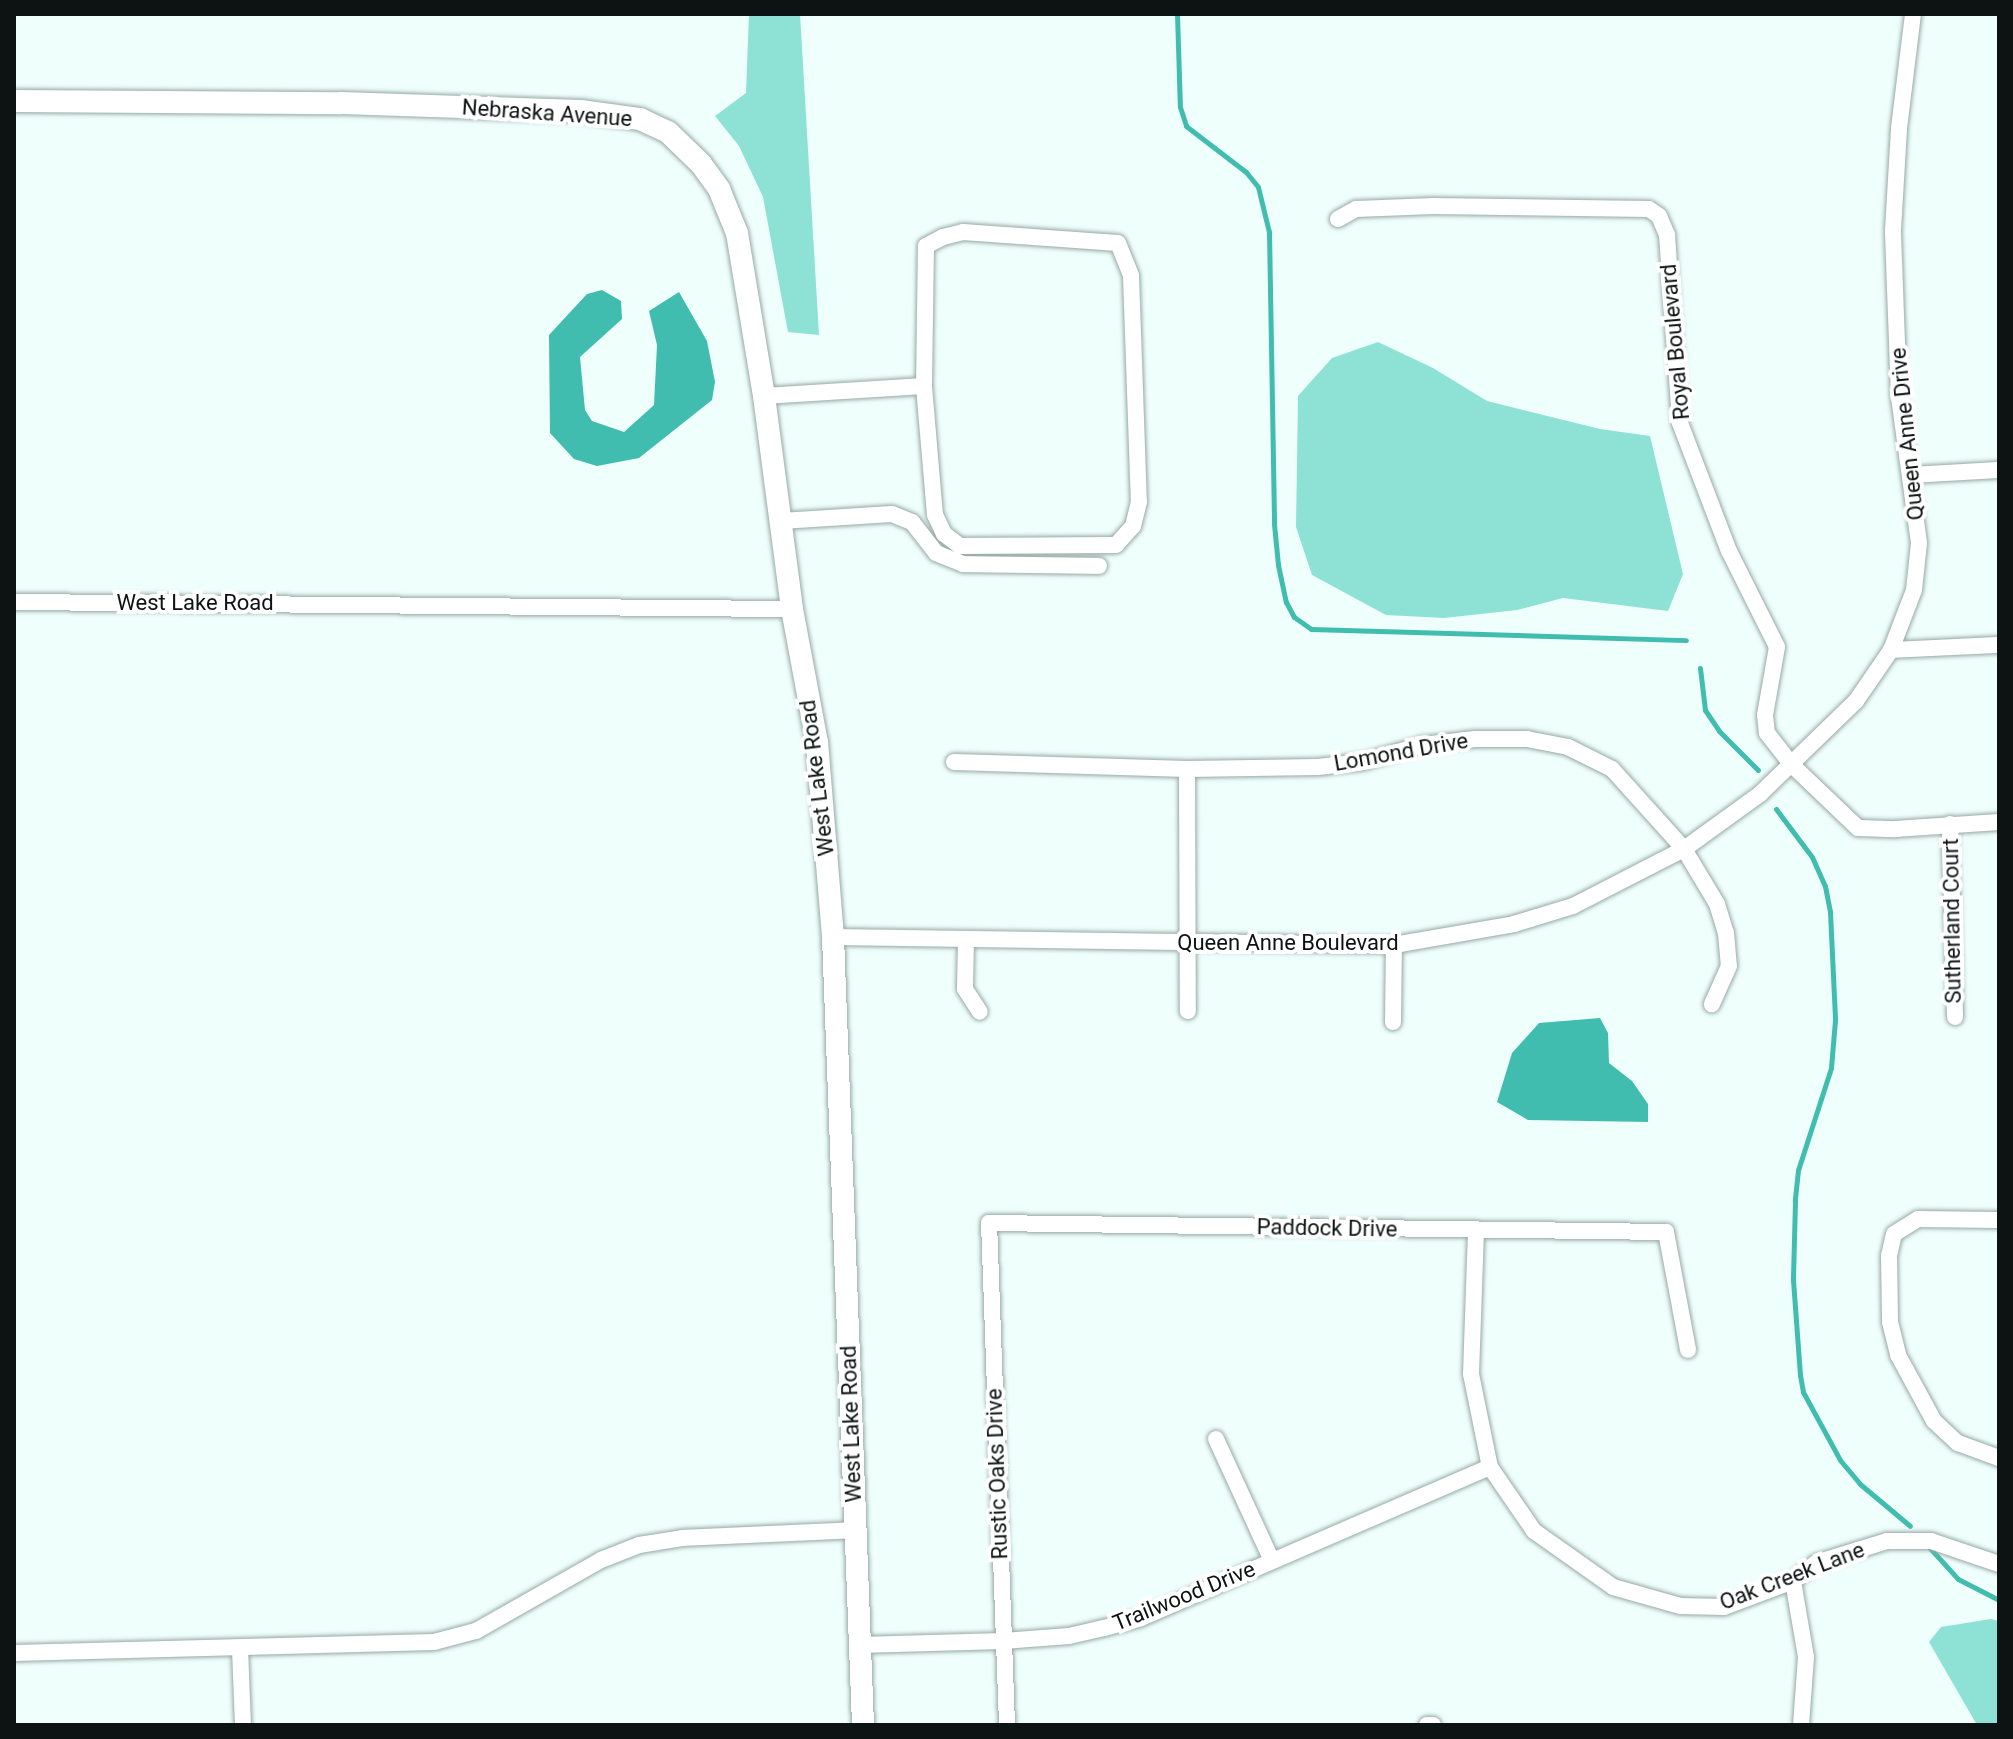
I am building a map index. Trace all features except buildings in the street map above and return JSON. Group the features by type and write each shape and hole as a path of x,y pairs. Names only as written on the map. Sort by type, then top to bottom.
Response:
{"street":[{"name":"Queen Anne Drive","path":"1792,765 1856,701 1891,650 1914,590 1919,543 1899,397 1893,230 1899,128 1913,14"},
{"name":"Nebraska Avenue","path":"14,101 469,106 581,111 640,119 668,132 719,189 737,233 764,396 792,609"},
{"name":"Royal Boulevard","path":"1338,219 1356,209 1433,206 1649,209 1659,216 1667,235 1680,423 1729,551 1774,639 1777,658 1765,724 1772,742 1858,828 1895,829 1999,822"},
{"path":"963,232 1118,243 1131,276 1139,502 1133,526 1116,545 1106,548 960,546 944,534 935,515 924,386 926,246 943,237 963,232"},
{"path":"764,396 924,386"},
{"path":"1910,475 1999,470"},
{"path":"781,521 892,514 912,522 936,553 963,564 1099,566"},
{"name":"West Lake Road","path":"14,602 792,609 817,742 833,937 863,1725"},
{"path":"1891,650 1999,645"},
{"name":"Lomond Drive","path":"954,762 1187,769 1318,767 1362,762 1435,744 1475,739 1527,739 1568,747 1603,762 1684,849 1717,904 1726,933 1729,966 1712,1004"},
{"name":"Queen Anne Boulevard","path":"833,937 1394,945 1514,924 1573,906 1684,849 1792,765"},
{"path":"1187,769 1188,1011"},
{"name":"Sutherland Court","path":"1950,824 1955,1017"},
{"path":"966,940 965,989 980,1012"},
{"path":"1393,1022 1394,945"},
{"path":"1999,1220 1918,1219 1894,1234 1889,1255 1890,1322 1898,1355 1934,1421 1958,1443 1999,1458"},
{"name":"Paddock Drive","path":"989,1223 1666,1232 1688,1350"},
{"name":"Rustic Oaks Drive","path":"989,1223 1007,1725"},
{"name":"Oak Creek Lane","path":"1476,1231 1471,1374 1490,1467 1534,1531 1613,1587 1680,1606 1724,1607 1793,1581 1816,1563 1887,1541 1931,1541 1999,1564"},
{"path":"1216,1439 1272,1561"},
{"name":"Trailwood Drive","path":"859,1645 1069,1636 1141,1618 1490,1467"},
{"path":"14,1653 434,1642 476,1631 601,1560 639,1545 683,1538 856,1530"},
{"path":"1793,1581 1806,1657 1801,1725"},
{"path":"240,1648 243,1725"}],"shaded area":[{"path":"749,14 800,14 819,335 788,332 763,197 739,146 715,116 746,93"},
{"path":"602,290 621,301 622,319 580,357 585,410 592,421 624,432 654,405 657,345 649,311 679,292 707,341 715,382 712,400 639,458 597,466 574,459 550,433 549,335 587,294"},
{"path":"1378,342 1433,368 1487,401 1600,429 1650,436 1683,574 1668,611 1563,598 1517,610 1444,618 1386,615 1312,575 1296,527 1298,396 1332,358"},
{"path":"1600,1018 1608,1033 1609,1063 1632,1081 1648,1104 1648,1122 1528,1120 1497,1102 1512,1053 1539,1023"},
{"path":"1991,1619 1999,1621 1999,1725 1977,1725 1929,1642 1941,1627"}],"waterway":[{"path":"1177,14 1180,107 1186,126 1246,172 1258,187 1269,232 1274,524 1278,565 1286,602 1294,617 1311,629 1686,640"},
{"path":"1700,668 1705,710 1719,731 1758,770"},
{"path":"1776,809 1812,857 1825,886 1830,912 1835,1020 1831,1068 1798,1170 1795,1201 1793,1280 1803,1392 1840,1460 1860,1484 1910,1526"},
{"path":"1929,1547 1958,1579 1999,1600"}]}
